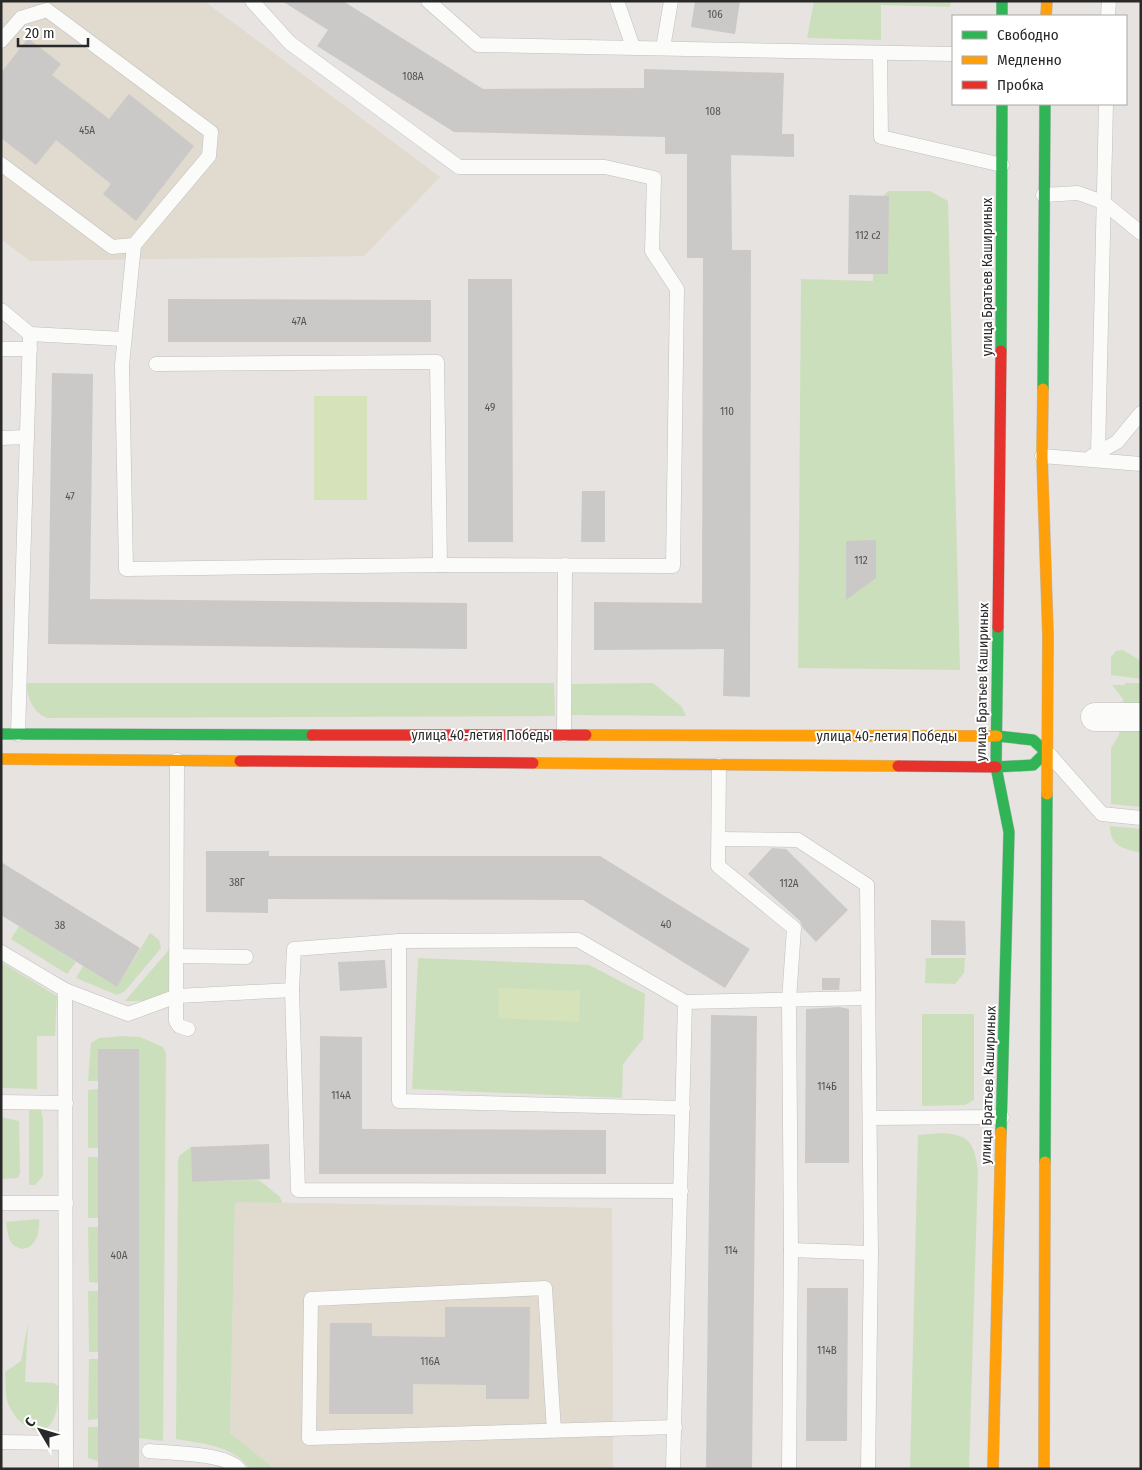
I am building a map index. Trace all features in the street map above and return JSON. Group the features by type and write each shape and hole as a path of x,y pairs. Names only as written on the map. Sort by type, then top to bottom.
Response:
{"main road":[{"path":"1002,1 1002,15"},
{"path":"1046,15 1047,1"},
{"name":"улица Братьев Кашириных","path":"994,1469 1009,832 996,767 1002,105"},
{"path":"1044,1469 1048,851 1046,752 1048,636 1042,456 1045,105"},
{"name":"улица 40-летия Победы","path":"1,734 178,748 719,765 996,767 1033,765 1046,752 1033,740 996,736 564,735 178,748 1,759"}],"street":[{"path":"1095,717 1141,717"}],"lane":[{"path":"1,41 21,18 47,10 211,132 209,156 134,245 124,338 126,569 440,565 673,566 677,289 652,251 654,178 605,167 459,167 290,43 252,1"},
{"path":"428,1 478,45 952,54"},
{"path":"617,1 633,47"},
{"path":"663,48 671,1"},
{"path":"1108,15 1109,1"},
{"path":"880,54 881,137 1002,165"},
{"path":"1092,456 1106,105"},
{"path":"1,164 112,247 134,245"},
{"path":"1043,195 1078,193 1103,202 1139,229"},
{"path":"1,310 30,334 124,338"},
{"path":"18,734 30,334"},
{"path":"1,349 30,349"},
{"path":"156,364 437,362 440,565"},
{"path":"1092,456 1117,442 1141,413"},
{"path":"1,438 27,438"},
{"path":"1042,456 1092,456 1141,464"},
{"path":"564,735 565,565"},
{"path":"178,748 176,1021 179,1026 188,1029"},
{"path":"1046,752 1102,814 1141,818"},
{"path":"719,765 718,866 794,928 789,1000 791,1250 789,1469"},
{"path":"719,839 798,840 867,885 871,1252 868,1469"},
{"path":"680,1191 298,1190 292,990 294,948 399,942 578,940 685,1002 867,998"},
{"path":"399,942 399,1101 683,1108"},
{"path":"1,952 65,990 128,1014 177,996 292,990"},
{"path":"177,956 246,957"},
{"path":"65,990 66,1469"},
{"path":"674,1469 685,1002"},
{"path":"1,1102 66,1103"},
{"path":"870,1118 1002,1117"},
{"path":"1,1203 66,1203"},
{"path":"791,1250 871,1252"},
{"path":"554,1431 545,1288 311,1299 309,1438 554,1431 674,1427"},
{"path":"1,1442 66,1443"},
{"path":"150,1451 188,1454 227,1461 239,1469"}],"shaded area":[{"path":"1,1 204,1 440,177 364,256 30,261 1,239"},
{"path":"235,1202 612,1208 613,1469 275,1469 230,1433"}],"green space":[{"path":"814,1 951,1 950,7 881,5 881,40 807,38"},
{"path":"888,191 930,191 948,201 960,670 798,668 801,279 873,281 875,205"},
{"path":"314,396 367,396 367,500 314,500"},
{"path":"1123,650 1141,661 1141,679 1111,675 1111,657 1116,651"},
{"path":"26,683 554,683 555,716 47,718 34,708"},
{"path":"653,683 682,707 686,716 570,715 571,684"},
{"path":"1125,683 1141,683 1141,807 1111,804 1111,748 1119,735 1123,699 1112,685 1125,685"},
{"path":"1110,826 1141,829 1141,853 1119,846 1112,838"},
{"path":"19,926 76,962 67,974 11,939"},
{"path":"150,933 159,940 161,948 125,991 117,995 76,978 83,966 117,987"},
{"path":"173,945 172,984 169,992 147,1001 125,1001"},
{"path":"418,958 589,965 645,994 643,1039 623,1064 622,1098 412,1089"},
{"path":"926,958 965,958 964,973 955,984 925,983"},
{"path":"1,962 57,996 55,1036 37,1036 37,1089 1,1088"},
{"path":"499,988 580,991 579,1022 498,1018"},
{"path":"922,1014 974,1014 974,1100 965,1105 922,1106"},
{"path":"140,1037 163,1047 166,1054 163,1441 139,1438 139,1049 98,1049 98,1081 88,1081 91,1043 99,1038"},
{"path":"98,1089 98,1148 88,1148 88,1090"},
{"path":"29,1110 41,1110 43,1119 43,1176 35,1185 29,1185"},
{"path":"1,1117 19,1121 20,1172 18,1178 1,1179"},
{"path":"942,1133 959,1136 969,1143 975,1154 978,1171 969,1469 910,1469 918,1135"},
{"path":"191,1147 193,1182 259,1180 280,1197 282,1203 235,1202 230,1433 275,1469 250,1469 243,1461 226,1450 207,1444 176,1439 178,1162 179,1156"},
{"path":"88,1157 98,1157 98,1218 88,1218"},
{"path":"39,1219 37,1238 32,1245 23,1249 14,1246 7,1231 6,1222"},
{"path":"88,1227 98,1227 98,1283 89,1282"},
{"path":"88,1291 98,1291 98,1352 89,1352"},
{"path":"28,1323 25,1382 54,1383 59,1387 54,1418 46,1428 40,1431 33,1430 19,1420 10,1407 6,1393 5,1372 21,1361"},
{"path":"89,1359 98,1359 98,1419 88,1420"},
{"path":"88,1427 98,1427 98,1461 88,1458"}],"building":[{"path":"282,1 343,1 483,89 644,88 644,69 784,73 782,134 794,134 794,157 731,155 732,250 751,250 750,697 723,696 724,649 594,650 594,602 702,603 703,258 687,258 687,154 665,154 665,137 454,132 317,46 328,30"},
{"path":"695,1 740,1 735,34 691,27"},
{"path":"28,38 61,64 52,75 109,119 129,94 194,146 136,221 103,194 111,184 56,140 36,165 1,138 1,73"},
{"path":"849,195 889,196 888,274 848,274"},
{"path":"468,279 512,279 513,542 468,542"},
{"path":"168,299 431,300 431,342 168,342"},
{"path":"52,373 93,374 90,599 467,603 467,649 48,644"},
{"path":"582,491 605,491 605,542 581,542"},
{"path":"876,540 876,578 846,600 846,541"},
{"path":"772,848 786,849 848,910 816,942 803,928 800,921 748,874"},
{"path":"206,851 269,851 269,856 600,856 750,949 725,988 583,900 268,899 268,913 206,912"},
{"path":"1,862 140,948 117,987 1,915"},
{"path":"931,920 965,921 966,955 931,955"},
{"path":"385,960 387,988 340,991 338,962"},
{"path":"822,978 840,978 839,990 822,990"},
{"path":"839,1007 849,1009 849,1163 805,1163 806,1009"},
{"path":"711,1015 757,1016 752,1469 706,1469"},
{"path":"320,1036 362,1037 362,1129 606,1130 606,1174 319,1174"},
{"path":"98,1049 139,1049 139,1469 98,1469"},
{"path":"269,1144 270,1179 192,1182 191,1147"},
{"path":"807,1288 848,1288 847,1441 806,1441"},
{"path":"445,1307 530,1307 529,1399 486,1399 486,1385 413,1384 413,1414 329,1414 330,1323 372,1323 372,1336 445,1337"}],"traffic: fast":[{"path":"1002,1 1002,15"},
{"path":"1001,351 1002,105"},
{"path":"1043,389 1045,105"},
{"path":"998,627 996,767 1009,832 1001,1132"},
{"path":"1,734 312,735"},
{"path":"997,736 1033,740 1046,752"},
{"path":"996,767 1033,765 1046,752"},
{"path":"1045,1162 1047,794"}],"traffic: slow":[{"path":"1046,15 1047,1"},
{"path":"1043,389 1042,456 1048,636 1047,794"},
{"path":"586,735 997,736"},
{"path":"1,759 240,761"},
{"path":"533,763 898,766"},
{"path":"993,1469 1001,1132"},
{"path":"1044,1469 1045,1162"}],"traffic: jam":[{"path":"998,627 1001,351"},
{"path":"312,735 586,735"},
{"path":"240,761 533,763"},
{"path":"898,766 996,767"}]}
